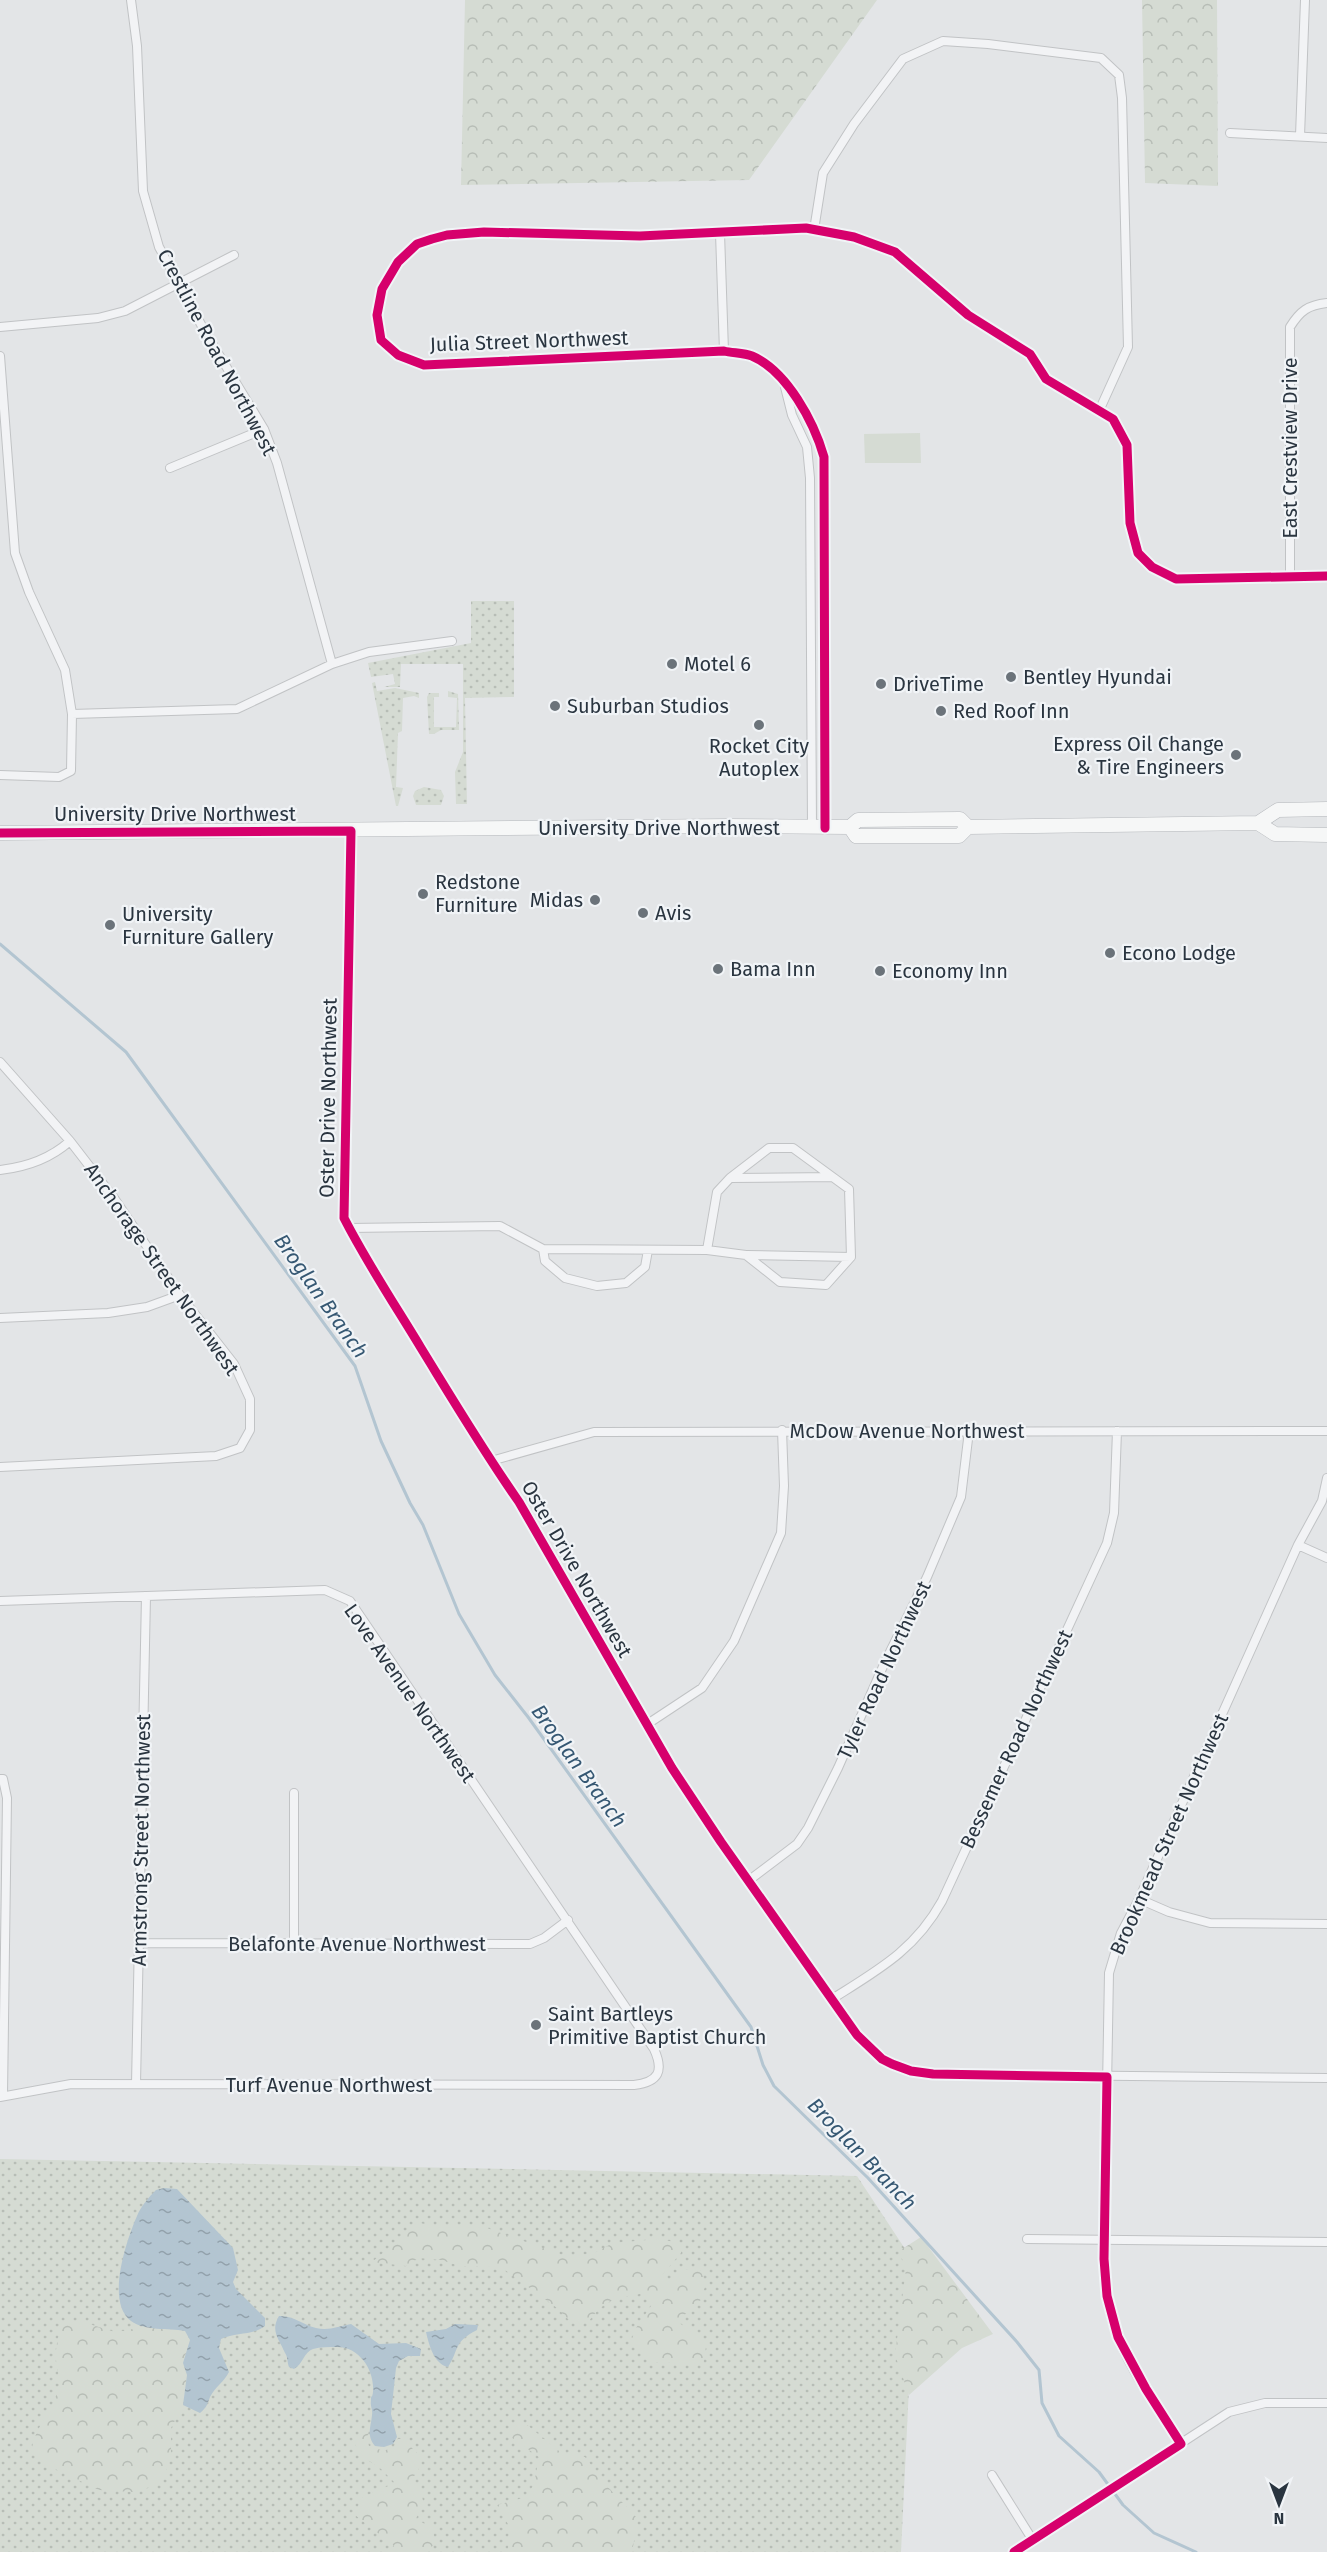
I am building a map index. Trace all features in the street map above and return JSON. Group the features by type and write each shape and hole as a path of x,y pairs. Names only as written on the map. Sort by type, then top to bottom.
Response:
{"highway":[{"name":"University Drive Northwest","path":"0,833 729,826 850,828 856,836 950,837 959,836 968,827 1258,823 1278,810 1327,809"},
{"name":"University Drive Northwest","path":"1258,823 1275,834 1327,835"}],"street":[{"name":"Crestline Road Northwest","path":"131,0 137,46 143,190 159,247 264,429 277,463 332,664"},
{"path":"1300,136 1305,0"},
{"path":"814,230 823,173 854,124 903,58 943,42 988,44 1101,58 1119,75 1122,98 1128,347 1099,411"},
{"path":"1230,133 1327,138"},
{"name":"Julia Street Northwest","path":"819,828 824,457 817,431 797,399 769,366 751,356 724,351 424,365 398,355 381,340 376,315 382,289 398,262 417,244 447,235 484,232 640,236 814,230 854,237 895,252 968,315 1030,354 1046,379 1113,419 1128,445 1130,523 1138,554 1152,567 1176,579 1327,576"},
{"path":"720,232 724,351"},
{"path":"0,327 98,318 125,311 234,255"},
{"name":"East Crestview Drive","path":"1290,576 1290,327 1298,315 1311,305 1327,303"},
{"path":"0,356 15,553 29,592 65,670 72,714 71,771 59,777 0,775"},
{"name":"Julia Street Northwest","path":"784,384 792,415 807,447 810,478 819,828"},
{"path":"170,468 264,429"},
{"path":"72,714 237,709 332,664 369,652 452,641"},
{"name":"Oster Drive Northwest","path":"351,831 344,1218 490,1461 519,1502 678,1777 857,2035 892,2064 911,2071 933,2074 1327,2078"},
{"name":"Anchorage Street Northwest","path":"0,1062 70,1141 114,1198 180,1295 234,1364 250,1399 250,1430 240,1448 216,1456 0,1467"},
{"path":"0,1170 22,1168 56,1154 70,1141"},
{"path":"707,1250 717,1192 730,1178 769,1148 793,1148 849,1189 851,1257 826,1285 780,1282 746,1255"},
{"path":"730,1178 832,1177"},
{"path":"349,1227 500,1226 543,1249 707,1250 746,1255 851,1257"},
{"path":"543,1249 545,1261 566,1278 597,1286 626,1284 645,1267 648,1250"},
{"path":"0,1318 108,1313 147,1307 180,1295"},
{"path":"646,1725 702,1688 734,1641 781,1533 784,1486 782,1430"},
{"name":"Tyler Road Northwest","path":"748,1881 796,1844 808,1828 818,1808 927,1577 961,1497 969,1431"},
{"name":"Bessemer Road Northwest","path":"832,2000 872,1974 911,1944 929,1925 942,1901 1107,1543 1116,1494 1117,1431"},
{"name":"McDow Avenue Northwest","path":"490,1461 594,1432 1327,1431"},
{"name":"Brookmead Street Northwest","path":"1181,2444 1146,2389 1118,2337 1107,2296 1105,2240 1109,1973 1121,1933 1139,1899 1298,1545 1322,1501 1327,1478"},
{"path":"1298,1545 1327,1558"},
{"name":"Love Avenue Northwest","path":"0,1601 325,1590 350,1601 654,2049 660,2062 656,2075"},
{"name":"Armstrong Street Northwest","path":"136,2084 146,1596"},
{"path":"0,1779 3,1779 7,1788 8,1798 2,2096"},
{"path":"294,1793 294,1944"},
{"path":"1139,1899 1169,1912 1210,1923 1327,1924"},
{"name":"Belafonte Avenue Northwest","path":"139,1943 530,1944 544,1938 568,1920"},
{"name":"Turf Avenue Northwest","path":"2,2096 71,2084 634,2085 647,2083 656,2075"},
{"path":"1028,2239 1327,2242"},
{"path":"1014,2552 1229,2412 1265,2403 1327,2403"},
{"path":"992,2475 1032,2539"}],"green space":[{"path":"465,0 877,0 749,180 461,185"},
{"path":"1142,0 1217,0 1218,186 1145,183"},
{"path":"920,433 921,463 865,463 864,434"},
{"path":"471,601 514,601 514,697 465,698 467,804 456,804 455,772 463,752 463,664 401,664 400,687 384,687 395,684 393,674 371,677 368,663 471,643"},
{"path":"375,682 377,691 395,688 419,693 419,698 414,696 403,698 402,731 398,733 396,787 403,788 398,806 396,806 372,683"},
{"path":"448,691 458,694 459,730 441,730 429,734 427,697 429,693 439,693 439,697 434,697 434,727 456,727 457,698 448,697"},
{"path":"424,787 441,790 444,796 441,805 416,805 413,796 415,791"},
{"path":"0,2159 857,2176 915,2264 901,2552 0,2552"},
{"path":"419,2223 444,2227 458,2225 487,2228 568,2257 594,2253 613,2243 658,2239 681,2243 681,2253 661,2276 667,2285 679,2272 699,2266 706,2284 699,2304 676,2321 707,2341 703,2364 654,2362 630,2344 636,2328 653,2303 646,2293 613,2300 601,2307 589,2321 570,2321 557,2308 505,2270 485,2266 460,2266 441,2260 419,2258 406,2266 372,2262"},
{"path":"921,2237 993,2334 962,2348 909,2395 895,2355 906,2269 899,2251"},
{"path":"63,2322 86,2323 115,2332 145,2327 185,2331 190,2340 183,2363 187,2375 183,2405 171,2428 171,2454 165,2475 157,2485 133,2492 99,2490 53,2468 32,2449 37,2433 57,2395 59,2380 56,2349"},
{"path":"521,2420 559,2451 585,2457 606,2485 638,2519 632,2552 508,2552 509,2526 497,2505 526,2497 534,2484 539,2457 508,2435"},
{"path":"369,2431 367,2438 369,2446 384,2451 393,2448 398,2439 403,2439 422,2458 418,2471 411,2480 420,2486 423,2501 416,2519 432,2528 436,2544 422,2552 384,2552 394,2546 355,2515 361,2498 395,2483 381,2469 360,2455 352,2437"}],"water":[{"path":"177,2189 233,2248 238,2270 233,2282 236,2289 265,2318 265,2326 260,2329 221,2339 219,2348 229,2372 200,2413 183,2405 187,2375 183,2363 190,2340 185,2331 150,2328 137,2324 123,2312 120,2300 120,2270 133,2226 143,2205 156,2190"},
{"path":"279,2316 289,2317 321,2329 351,2324 379,2344 406,2343 421,2349 420,2356 408,2356 399,2361 396,2368 391,2414 397,2437 393,2444 384,2447 375,2446 371,2438 373,2384 364,2361 352,2351 344,2348 322,2347 310,2351 294,2369 289,2367 287,2356 275,2331"},
{"path":"455,2324 478,2325 477,2330 460,2343 448,2367 436,2358 426,2332 446,2329"}],"waterway":[{"name":"Broglan Branch","path":"0,944 126,1052 355,1366 381,1441 423,1525 459,1614 495,1675 528,1717 751,2027 763,2065 774,2086 868,2178 1017,2342 1039,2370 1042,2403 1059,2436 1099,2472 1123,2505 1154,2533 1196,2552"}],"cycle path":[{"path":"825,828 824,457 806,414 788,385 765,363 752,356 724,351 424,365 398,355 381,340 377,315 382,289 398,262 417,244 447,235 484,232 640,236 806,228 854,237 895,252 968,315 1030,354 1046,379 1113,419 1127,445 1130,523 1138,553 1152,567 1176,579 1327,576"},
{"path":"0,833 351,831 344,1218 457,1406 519,1502 672,1768 721,1842 857,2035 882,2059 911,2071 933,2074 1107,2077 1104,2259 1107,2296 1118,2337 1146,2389 1181,2444 1014,2552"}],"place":[{"name":"Motel 6","path":"672,664"},
{"name":"Bentley Hyundai","path":"1011,677"},
{"name":"DriveTime","path":"881,684"},
{"name":"Suburban Studios","path":"555,706"},
{"name":"Red Roof Inn","path":"941,711"},
{"name":"Rocket City Autoplex","path":"759,725"},
{"name":"Express Oil Change & Tire Engineers","path":"1236,755"},
{"name":"Redstone Furniture","path":"423,894"},
{"name":"Midas","path":"595,900"},
{"name":"Avis","path":"643,913"},
{"name":"University Furniture Gallery","path":"110,925"},
{"name":"Econo Lodge","path":"1110,953"},
{"name":"Bama Inn","path":"718,969"},
{"name":"Economy Inn","path":"880,971"},
{"name":"Saint Bartleys Primitive Baptist Church","path":"536,2025"}]}
